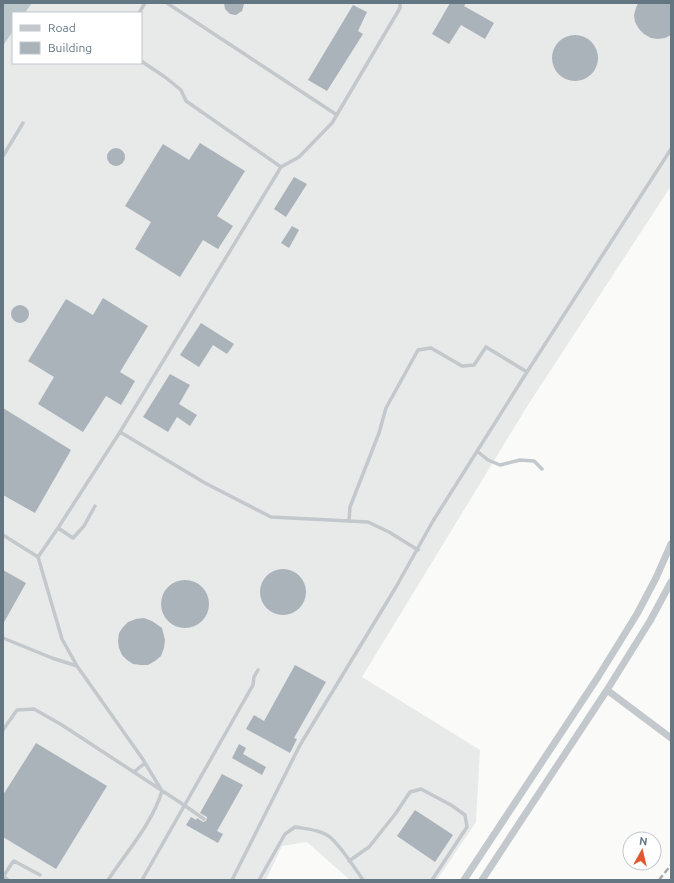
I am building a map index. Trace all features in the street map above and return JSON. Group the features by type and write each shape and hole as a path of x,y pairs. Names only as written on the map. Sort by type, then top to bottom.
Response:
{"street":[{"path":"464,880 638,614 671,544"},
{"path":"482,880 607,690 650,622 671,582"},
{"path":"607,690 671,738"}],"lane":[{"path":"140,12 145,3"},
{"path":"167,3 337,114"},
{"path":"38,557 120,432 281,167 299,157 332,123 400,8 400,3"},
{"path":"142,62 165,77 180,90 186,101 281,167"},
{"path":"3,156 23,123"},
{"path":"232,880 300,745 418,550 433,521 671,149"},
{"path":"349,521 350,508 379,433 386,408 418,350 431,348 462,366 474,365 486,347 527,372"},
{"path":"120,432 205,483 272,517 368,522 389,532 418,550"},
{"path":"477,451 488,460 500,465 520,460 534,461 542,469"},
{"path":"58,528 73,538 84,526 95,506"},
{"path":"3,535 38,557 62,639 77,666 145,763 162,791 158,803 137,839 108,880"},
{"path":"3,638 52,658 77,666"},
{"path":"142,880 253,685 254,677 258,670"},
{"path":"3,730 17,710 34,709 62,725 204,819"},
{"path":"134,772 145,763"},
{"path":"350,861 369,847 396,813 410,792 421,789 465,815 467,827 432,880"},
{"path":"259,880 285,834 295,827 312,829 330,837 350,861 362,880"},
{"path":"8,880 3,877 14,861 40,874"}],"shaded area":[{"path":"3,3 32,3 26,12 12,12 12,32 3,46"},
{"path":"32,3 671,3 671,186 528,405 362,677 480,750 476,822 437,880 350,880 307,842 282,846 266,880 3,880 3,46 12,32 12,64 142,64 142,12 26,12"}],"building":[{"path":"224,3 244,3 242,11 236,15 230,14 225,9"},
{"path":"450,3 466,3 464,6 494,23 485,39 461,25 449,44 432,34"},
{"path":"638,3 671,3 671,35 658,39 651,38 644,34 635,22 634,15"},
{"path":"353,5 367,12 358,31 363,34 327,91 308,80"},
{"path":"580,35 592,41 597,49 597,67 592,75 584,80 570,81 558,75 553,67 552,53 558,41 566,36"},
{"path":"200,143 245,171 217,216 233,226 218,249 203,240 180,277 135,249 151,222 125,206 163,144 189,160"},
{"path":"112,148 120,148 125,153 123,164 120,166 112,166 107,161 107,153"},
{"path":"294,177 307,184 286,217 274,209"},
{"path":"292,226 299,230 289,248 281,243"},
{"path":"103,298 148,326 120,372 135,381 121,405 106,396 83,432 38,404 54,377 28,361 66,299 93,315"},
{"path":"20,305 24,306 28,310 28,318 24,322 20,323 16,322 12,318 11,314 12,310 16,306"},
{"path":"201,323 234,344 227,354 213,345 199,367 180,355"},
{"path":"170,374 190,385 179,404 197,415 190,426 177,417 168,432 143,417"},
{"path":"3,408 71,450 35,513 3,495"},
{"path":"278,569 288,569 300,575 305,583 305,601 300,609 292,614 278,615 270,612 263,605 260,597 260,587 263,579 270,572"},
{"path":"3,570 26,583 3,624"},
{"path":"185,580 194,582 202,587 207,595 209,604 207,613 202,621 194,626 185,628 176,626 168,621 163,613 161,604 163,595 168,587 176,582"},
{"path":"144,618 152,621 162,628 165,640 164,648 161,656 148,665 133,664 122,655 118,641 119,633 128,622"},
{"path":"295,665 326,682 294,738 297,739 290,753 246,729 254,715 264,721"},
{"path":"36,743 107,786 56,869 3,837 3,795"},
{"path":"239,744 246,748 243,754 266,767 262,775 232,758"},
{"path":"222,774 243,785 217,831 223,834 218,843 186,825 191,817 196,820 197,818 203,822 206,821 207,817 200,813"},
{"path":"415,810 453,835 435,862 397,836"}],"railway":[{"path":"659,880 671,865"}]}
